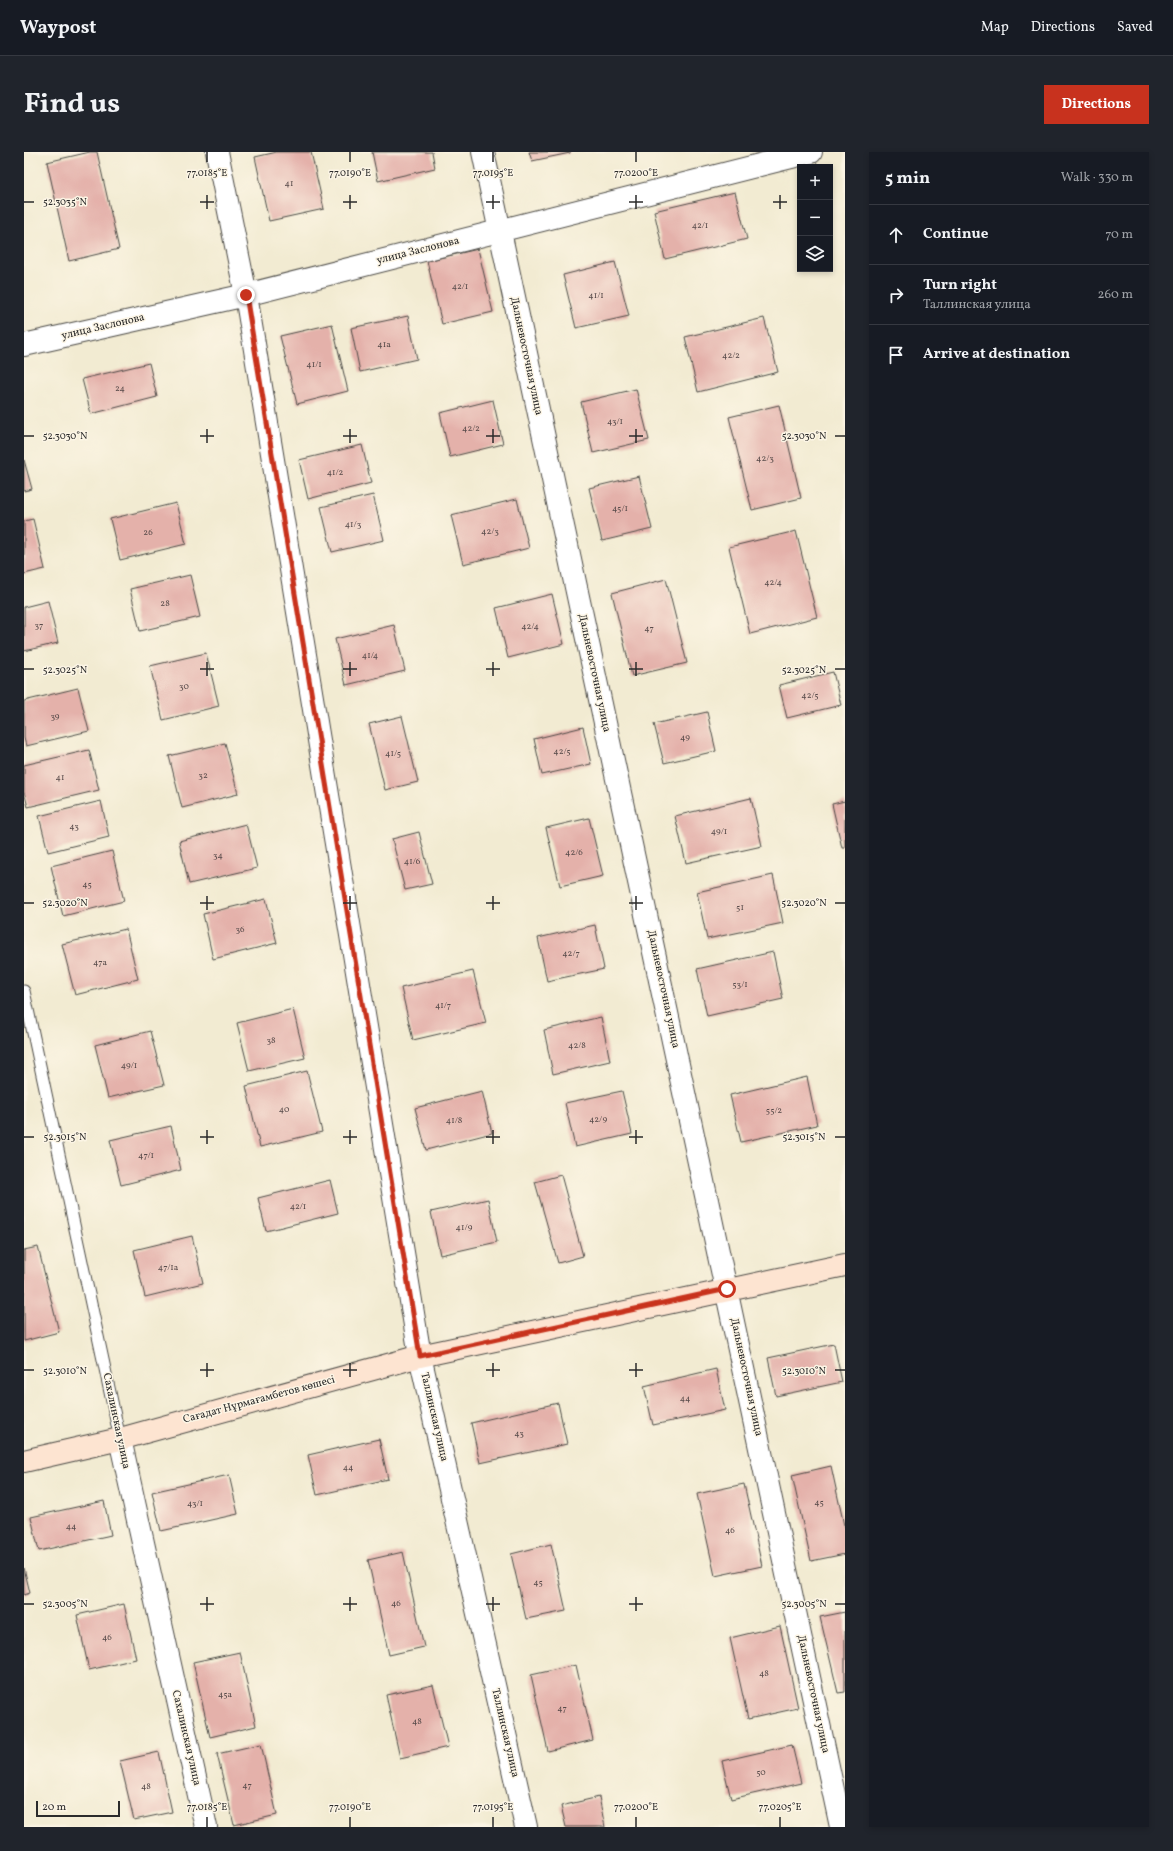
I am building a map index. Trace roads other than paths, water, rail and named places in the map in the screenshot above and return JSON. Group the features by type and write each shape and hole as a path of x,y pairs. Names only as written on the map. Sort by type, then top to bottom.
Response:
{"main road":[{"name":"Сағадат Нұрмағамбетов көшесі","path":"24,1461 120,1438 420,1356 845,1264"}],"street":[{"name":"Таллинская улица","path":"217,152 246,295 420,1356 526,1827"},
{"name":"Дальневосточная улица","path":"483,152 841,1827"},
{"name":"улица Заслонова","path":"24,345 246,295 811,152"},
{"name":"Сахалинская улица","path":"120,1438 206,1827"}],"lane":[{"name":"Сахалинская улица","path":"24,991 120,1438"}]}
